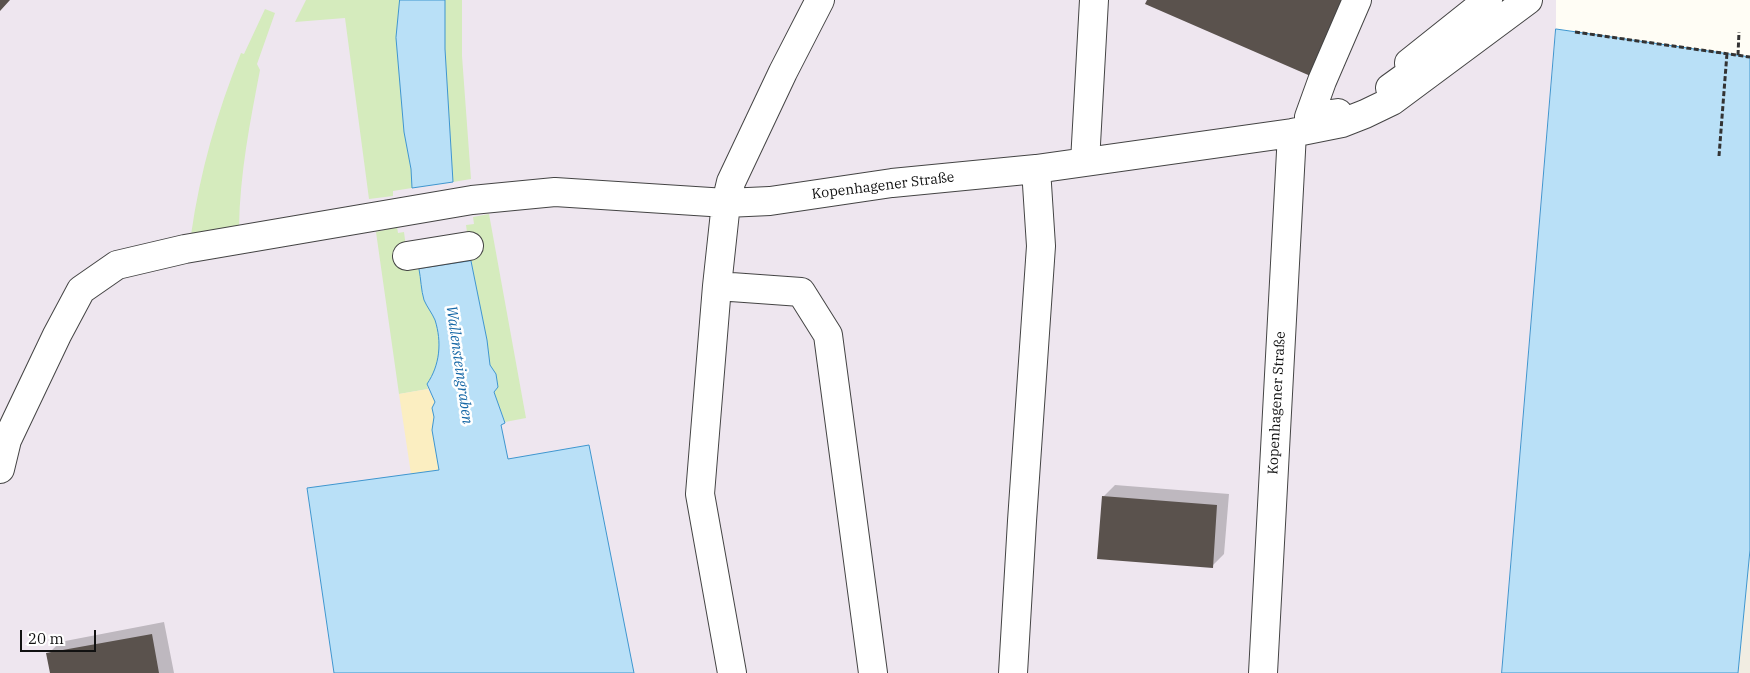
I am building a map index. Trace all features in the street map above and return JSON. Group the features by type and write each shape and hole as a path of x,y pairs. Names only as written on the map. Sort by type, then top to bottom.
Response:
{"street":[{"path":"732,673 700,494 717,286 726,203 731,182 783,72 820,0"},
{"path":"1085,162 1094,0"},
{"path":"1357,0 1322,81 1309,117 1338,113 1362,104 1392,88 1415,70 1409,63 1488,0"},
{"name":"Kopenhagener Straße","path":"0,469 7,440 57,335 81,290 117,265 204,246 472,200 554,192 726,203 770,202 892,183 1036,169 1292,133 1342,123 1392,101 1407,76 1528,0"},
{"name":"Kopenhagener Straße","path":"1263,673 1292,133"},
{"path":"1013,673 1042,246 1036,169"},
{"path":"407,256 469,246"},
{"path":"717,286 801,292 828,335 873,673"}],"path":[{"path":"1575,32 1750,57"},
{"path":"1738,55 1740,32"},
{"path":"1719,156 1727,53"}],"shaded area":[{"path":"0,0 1556,0 1556,29 1505,673 633,673 589,445 474,466 307,489 334,673 0,673"},
{"path":"1750,550 1750,673 1738,673"}],"green space":[{"path":"306,0 400,0 396,38 404,132 411,169 412,188 393,191 393,196 369,199 345,18 295,22"},
{"path":"445,0 462,0 462,56 471,179 453,182 445,49"},
{"path":"265,9 275,13 257,64 260,70 243,167 239,227 191,235 204,165 224,97 241,53 244,54"},
{"path":"489,214 526,418 505,422 494,392 498,387 496,374 490,365 466,225 474,224 473,217"},
{"path":"397,227 398,233 404,232 409,270 419,269 424,300 435,320 439,337 437,361 427,384 428,389 399,394 376,232"}],"sand":[{"path":"428,389 435,402 432,408 434,417 432,430 439,470 411,474 399,394"}],"water":[{"path":"400,0 445,0 445,49 453,182 412,188 411,169 404,132 396,38"},
{"path":"1556,29 1750,57 1750,550 1738,673 1502,673"},
{"name":"Wallensteingraben","path":"471,261 487,340 490,365 496,374 498,387 494,392 505,423 501,425 508,459 589,445 634,673 334,673 307,488 439,470 432,430 434,417 432,408 435,402 427,384 435,369 439,337 435,320 424,300 419,269"}],"building":[{"path":"0,0 10,0 0,11"},
{"path":"1147,0 1357,0 1322,81 1145,4"},
{"path":"1102,496 1217,505 1213,568 1097,559"},
{"path":"152,634 159,673 50,673 46,653"}]}
